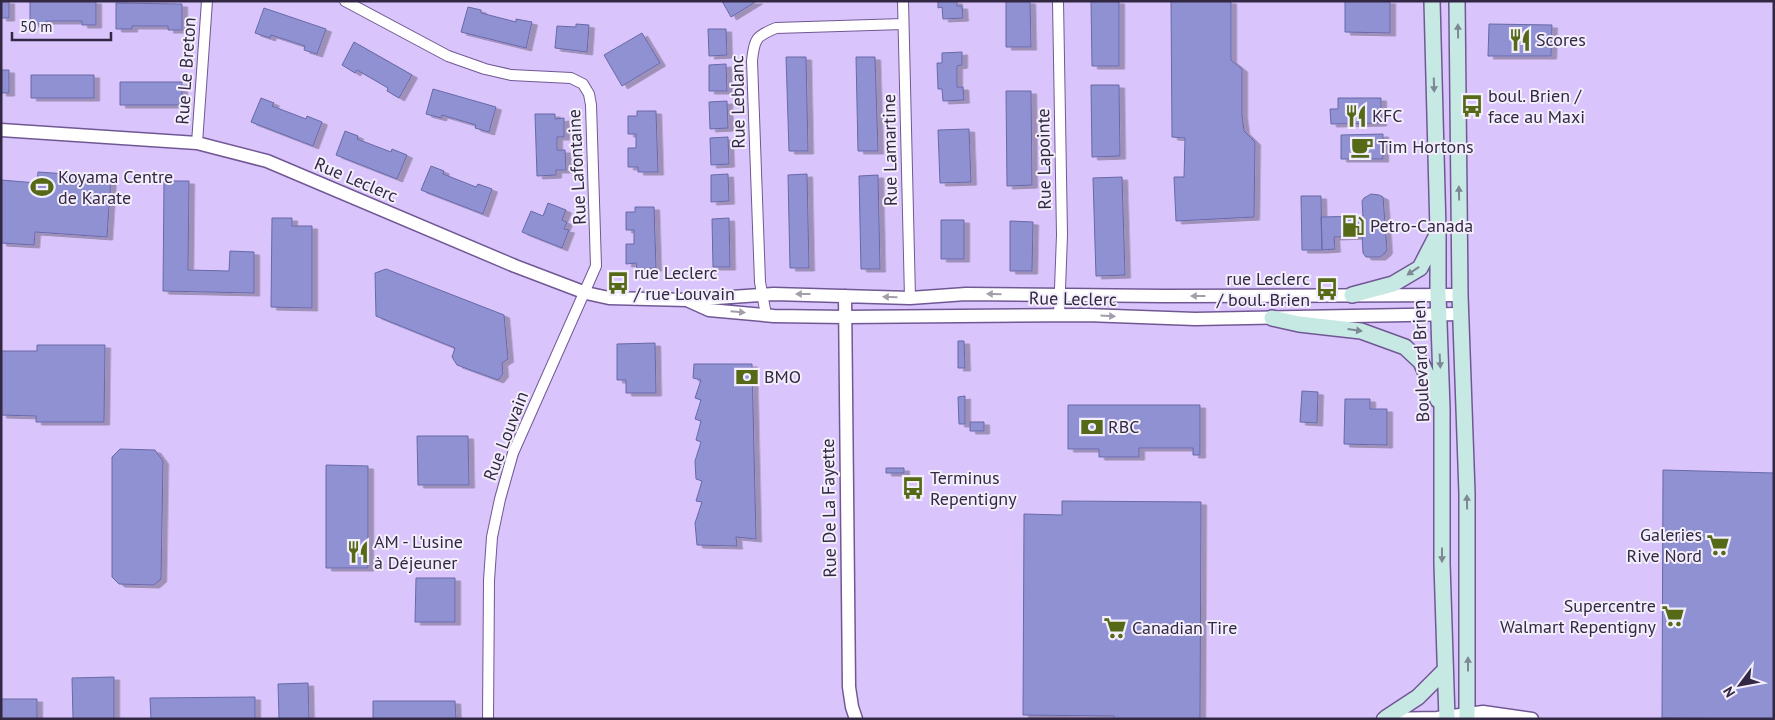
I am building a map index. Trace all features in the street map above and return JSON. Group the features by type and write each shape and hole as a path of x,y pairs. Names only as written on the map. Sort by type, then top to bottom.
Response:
{"main road":[{"name":"Boulevard Brien","path":"1432,1 1438,231 1438,313 1442,409 1442,554 1447,718"},
{"path":"1457,1 1460,295 1466,493 1467,716"},
{"path":"1352,295 1393,284 1420,268 1438,231"},
{"path":"1272,318 1300,324 1361,331 1405,347 1422,362 1442,409"},
{"path":"1384,718 1418,697 1445,670"}],"street":[{"name":"Rue Le Breton","path":"197,143 207,1"},
{"name":"Rue Lafontaine","path":"345,1 448,56 485,69 511,75 571,78 583,84 591,104 597,258 595,272 586,293"},
{"name":"Rue Lamartine","path":"904,1 910,298"},
{"name":"Rue Lapointe","path":"1058,1 1062,235 1059,316"},
{"name":"Rue Leblanc","path":"766,315 760,282 752,61 754,46 761,34 776,28 904,24"},
{"name":"Rue Leclerc","path":"1,130 197,143 267,161 515,266 586,293 621,300 686,300 762,295 826,294 910,298 966,294 1460,295"},
{"name":"Rue Louvain","path":"488,719 489,580 492,538 500,499 513,454 586,293"},
{"name":"Rue De La Fayette","path":"844,296 849,687 856,719"},
{"name":"Rue Leclerc","path":"686,300 709,310 766,315 845,317 1086,315 1157,318 1272,318 1461,314"},
{"path":"1384,718 1447,718 1491,712 1532,719"}],"building":[{"path":"1,1 9,1 9,18 1,18"},
{"path":"30,1 96,1 96,25 82,25 82,21 46,21 46,24 30,24"},
{"path":"722,1 757,1 731,17"},
{"path":"938,1 957,1 957,6 962,6 963,18 943,19 942,7 938,8"},
{"path":"1006,1 1030,1 1031,47 1006,47"},
{"path":"1091,1 1119,1 1119,66 1092,66"},
{"path":"1171,1 1231,1 1231,60 1242,69 1244,131 1255,142 1254,217 1176,221 1174,177 1184,177 1185,138 1172,137"},
{"path":"1345,1 1390,1 1390,33 1345,32"},
{"path":"116,3 182,4 182,30 168,30 168,26 132,26 132,29 116,29"},
{"path":"468,7 481,10 481,13 516,22 516,19 532,22 526,48 461,32"},
{"path":"264,8 326,29 317,54 304,50 305,46 271,35 270,38 255,33"},
{"path":"576,24 589,25 587,52 555,48 557,26 576,27"},
{"name":"Scores","path":"1489,24 1552,25 1551,56 1488,56"},
{"path":"708,29 726,29 727,55 709,56"},
{"path":"642,33 660,63 622,86 604,55"},
{"path":"354,42 412,75 399,98 387,91 388,88 357,70 355,73 342,65"},
{"path":"962,52 962,65 957,66 957,87 963,87 964,100 943,101 942,89 938,89 937,63 942,63 942,53"},
{"path":"786,57 806,57 808,151 789,151"},
{"path":"856,57 875,57 878,151 858,151"},
{"path":"726,64 727,91 709,91 709,65"},
{"path":"1,70 9,70 9,93 1,93"},
{"path":"31,75 94,75 94,98 31,98"},
{"path":"120,82 182,82 182,105 120,105"},
{"path":"1091,85 1119,85 1120,156 1092,157"},
{"path":"433,89 496,107 489,132 475,128 476,125 442,115 441,118 426,114"},
{"path":"1006,91 1031,91 1032,185 1007,186"},
{"path":"261,98 274,103 272,106 306,119 307,116 322,122 313,146 251,122"},
{"name":"KFC","path":"1338,98 1381,98 1381,123 1331,124 1330,109 1338,109"},
{"path":"727,101 728,128 710,129 709,102"},
{"path":"637,111 656,111 658,172 638,172 638,167 628,167 628,148 636,148 636,134 628,134 628,116 637,116"},
{"path":"535,114 555,114 555,119 564,118 564,137 557,137 557,150 565,150 566,170 556,170 556,175 537,176"},
{"path":"969,129 971,182 940,183 938,130"},
{"path":"345,131 358,136 357,139 391,152 392,149 407,155 397,179 336,155"},
{"name":"Tim Hortons","path":"1383,134 1383,159 1341,159 1341,135"},
{"path":"728,137 729,164 711,165 710,138"},
{"path":"431,166 444,171 443,174 476,187 478,184 492,189 483,214 421,190"},
{"path":"38,172 111,177 107,237 35,232 34,245 1,243 1,180 37,183"},
{"path":"728,174 729,201 711,202 711,175"},
{"path":"807,174 809,268 790,268 788,175"},
{"path":"878,175 880,269 861,269 859,176"},
{"path":"1122,177 1125,275 1096,276 1093,178"},
{"path":"164,181 189,181 188,270 229,271 230,251 254,252 254,293 163,291"},
{"name":"Petro-Canada","path":"1371,194 1383,197 1387,250 1385,253 1380,257 1366,257 1363,253 1362,236 1334,237 1335,249 1322,250 1321,217 1363,216 1362,201"},
{"path":"1301,196 1321,196 1322,250 1302,250"},
{"path":"548,203 566,210 562,220 567,222 564,229 569,230 562,248 522,232 531,211 543,216"},
{"path":"635,207 654,207 656,268 637,269 636,263 626,264 626,244 634,244 634,230 626,230 626,212 635,212"},
{"path":"272,218 292,218 292,226 312,226 312,308 271,307"},
{"path":"729,218 730,267 713,267 712,219"},
{"path":"941,220 964,220 964,259 941,259"},
{"path":"1010,221 1033,222 1032,271 1010,271"},
{"path":"386,269 504,315 508,359 502,363 503,374 498,380 457,365 452,357 455,348 376,316 375,273"},
{"path":"958,341 964,341 965,368 958,368"},
{"path":"655,343 656,393 626,393 626,380 617,380 617,344"},
{"path":"37,345 105,345 104,422 36,422 36,416 1,415 1,351 37,351"},
{"path":"694,364 752,364 756,539 736,537 737,546 697,545 695,523 702,502 696,501 702,481 696,479 695,461 701,442 696,440 701,421 695,419 701,400 695,398 701,380 693,378"},
{"path":"1302,391 1318,392 1317,423 1300,422"},
{"path":"965,396 965,424 959,424 958,397"},
{"path":"1345,399 1370,399 1370,409 1387,409 1387,445 1344,444"},
{"path":"1068,405 1200,405 1200,455 1193,455 1193,448 1139,448 1139,457 1099,457 1099,449 1068,449"},
{"path":"970,422 984,422 984,431 970,431"},
{"path":"417,436 468,436 469,485 418,485"},
{"path":"120,449 155,450 163,461 161,579 154,585 119,584 112,577 112,457"},
{"path":"326,465 368,466 368,568 326,568"},
{"path":"886,468 904,468 904,473 886,473"},
{"name":"Galeries Rive Nord","path":"1663,470 1774,473 1774,719 1662,718"},
{"path":"1062,501 1201,502 1200,719 1114,719 1114,716 1023,715 1024,514 1062,515"},
{"path":"416,578 455,578 455,622 415,622"},
{"path":"114,677 114,719 73,719 72,678"},
{"path":"308,683 309,719 279,719 278,684"},
{"path":"255,697 255,719 151,719 150,698"},
{"path":"1,699 37,699 37,719 1,719"},
{"path":"373,701 455,701 456,719 373,719"}],"place":[{"name":"Scores","path":"1520,40"},
{"name":"boul. Brien / face au Maxi","path":"1472,106"},
{"name":"KFC","path":"1356,116"},
{"name":"Tim Hortons","path":"1362,147"},
{"name":"Koyama Centre de Karate","path":"42,187"},
{"name":"Petro-Canada","path":"1353,226"},
{"name":"rue Leclerc / rue Louvain","path":"618,283"},
{"name":"rue Leclerc / boul. Brien","path":"1327,289"},
{"name":"BMO","path":"747,377"},
{"name":"RBC","path":"1092,427"},
{"name":"Terminus Repentigny","path":"913,488"},
{"name":"Galeries Rive Nord","path":"1718,545"},
{"name":"AM - L'usine à Déjeuner","path":"358,552"},
{"name":"Supercentre Walmart Repentigny","path":"1673,616"},
{"name":"Canadian Tire","path":"1115,628"}]}
